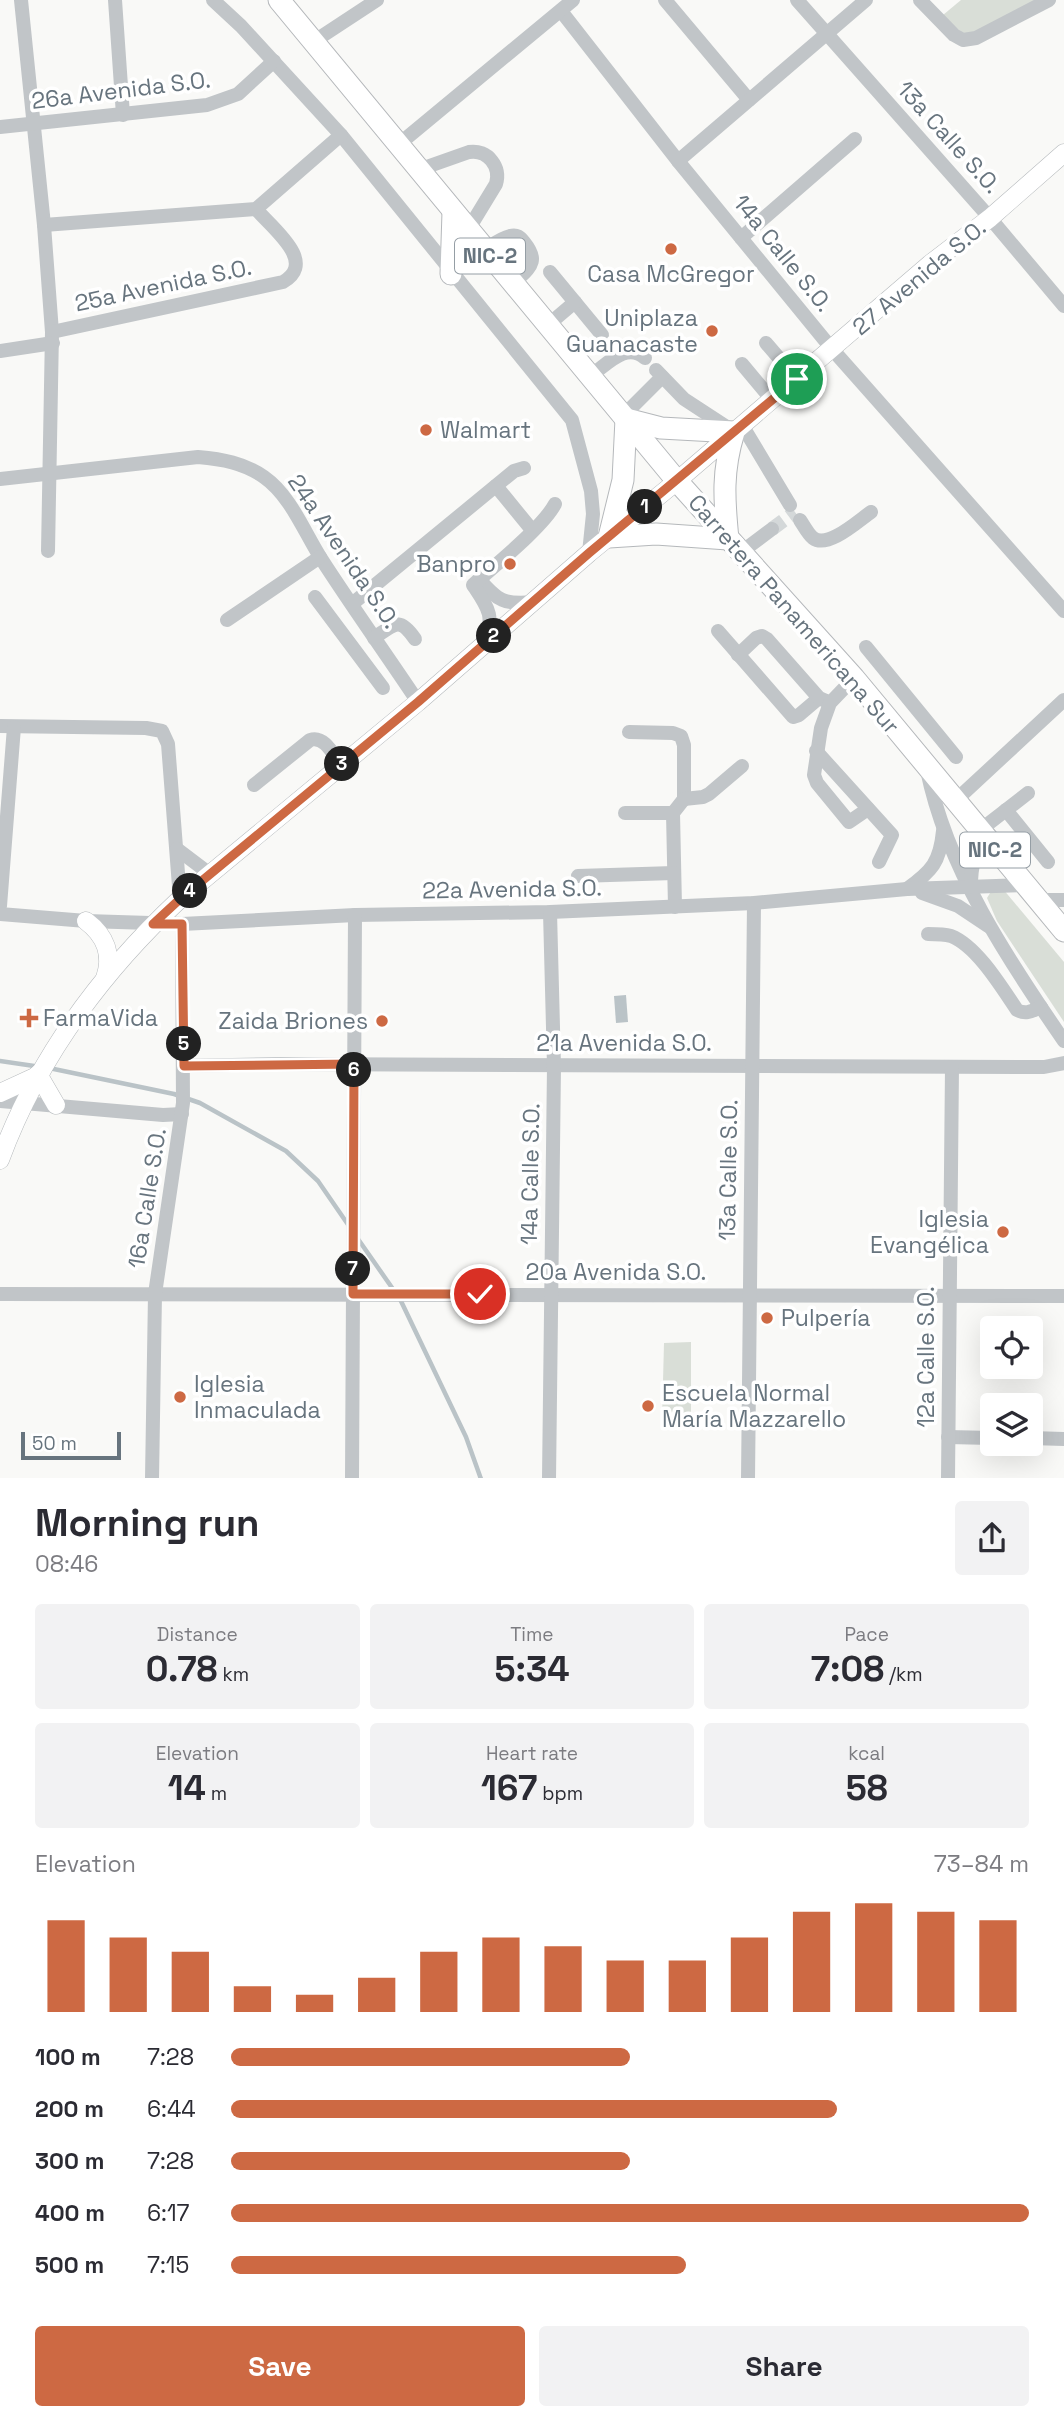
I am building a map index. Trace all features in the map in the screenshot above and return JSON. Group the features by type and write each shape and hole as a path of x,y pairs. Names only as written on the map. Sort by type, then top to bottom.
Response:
{"highway":[{"name":"Carretera Panamericana Sur","path":"280,1 677,481 854,678 1064,932"},
{"path":"451,274 453,212"},
{"path":"625,417 661,428 738,429 727,454 724,479 734,546 656,534 609,537 623,480 625,417"}],"main road":[{"name":"27 Avenida S.O.","path":"0,1160 40,1070 105,978 153,924 1064,153"},
{"path":"86,921 100,933 107,946 109,961 105,978"},
{"path":"0,1093 40,1070 56,1105"}],"street":[{"path":"21,0 44,225 52,337 48,551"},
{"path":"115,0 123,115"},
{"path":"213,0 274,61 341,135 572,420 591,491 593,514 589,553"},
{"path":"313,43 377,0"},
{"path":"398,145 573,0"},
{"path":"665,0 750,100"},
{"name":"13a Calle S.O.","path":"797,0 1064,306"},
{"path":"678,161 866,0"},
{"path":"920,0 954,36 963,40 976,38 1049,0"},
{"name":"14a Calle S.O.","path":"561,11 678,161 832,349 1064,611"},
{"name":"26a Avenida S.O.","path":"0,127 207,106 238,94 274,61"},
{"path":"44,225 256,209 341,135"},
{"path":"741,238 855,139"},
{"path":"418,170 469,152 478,150 485,153 497,168 498,176 496,184 468,230"},
{"name":"25a Avenida S.O.","path":"0,351 283,282 297,270 297,260 293,251 256,209"},
{"path":"485,250 506,237 519,236 532,252 533,258 531,265 513,284"},
{"path":"550,272 601,335"},
{"path":"548,326 575,302"},
{"path":"766,343 797,379"},
{"path":"590,376 625,352 639,352 645,358"},
{"path":"742,364 772,400"},
{"path":"625,417 659,374 684,399 738,429 790,505"},
{"name":"24a Avenida S.O.","path":"0,478 198,457 247,466 266,478 283,495 320,557 418,702"},
{"path":"352,604 514,471 524,468"},
{"path":"496,486 532,530"},
{"path":"476,582 551,512 555,504"},
{"path":"800,520 812,537 820,541 831,540 871,512"},
{"path":"734,546 772,529"},
{"path":"227,620 320,557"},
{"path":"476,582 507,603 534,602"},
{"path":"476,582 490,612 491,622 483,646"},
{"path":"315,597 383,688"},
{"path":"374,638 394,625 401,624 406,626 415,639"},
{"path":"718,631 793,717 825,701 854,678"},
{"path":"738,654 762,636 825,701"},
{"path":"866,647 956,757"},
{"path":"368,668 387,655"},
{"path":"955,801 1064,700"},
{"path":"825,701 814,768 817,783 849,822 868,808"},
{"path":"902,737 924,718"},
{"path":"0,906 7,726 146,728 162,731 169,744 180,899"},
{"path":"629,732 673,733 681,736 684,745 684,799 673,813 675,907"},
{"path":"254,785 316,738 322,741 341,765"},
{"path":"816,751 892,835 879,862"},
{"path":"684,799 695,799 709,794 741,766"},
{"path":"927,768 943,831 971,888 1010,960 1064,1041"},
{"path":"971,888 972,864 981,849 984,837 1006,810 1028,793"},
{"path":"1006,810 1048,862"},
{"path":"625,813 673,813"},
{"path":"907,889 928,875 941,850 943,831"},
{"path":"177,849 209,874"},
{"path":"579,876 674,873"},
{"name":"22a Avenida S.O.","path":"0,914 86,921 182,924 355,915 675,907 754,903 907,889 971,888 1031,893 1064,901"},
{"path":"907,889 958,906 992,929"},
{"name":"13a Calle S.O.","path":"748,1478 754,903"},
{"name":"14a Calle S.O.","path":"549,1478 554,1066 550,912"},
{"path":"352,1478 355,915"},
{"name":"16a Calle S.O.","path":"152,1478 155,1294 183,1108 182,924"},
{"path":"928,934 951,936 990,969 1017,1010 1030,1013 1041,1007"},
{"path":"990,969 1010,960"},
{"name":"21a Avenida S.O.","path":"184,1066 354,1064 1044,1067 1064,1063"},
{"name":"12a Calle S.O.","path":"948,1478 952,1067"},
{"path":"0,1101 163,1115 183,1108"},
{"name":"20a Avenida S.O.","path":"0,1294 1064,1296"},
{"path":"948,1437 980,1438"},
{"path":"1043,1438 1064,1439"}],"shaded area":[{"path":"961,0 1041,0 966,37 943,15"},
{"path":"1003,889 1064,962 1064,1022 997,921 987,898 992,890"},
{"path":"626,995 628,1022 616,1023 614,996"},
{"path":"691,1342 691,1420 662,1420 664,1343"}],"waterway":[{"path":"0,1061 41,1067"},
{"path":"49,1068 174,1094 200,1103 286,1151 318,1181 349,1226"},
{"path":"358,1239 395,1292"},
{"path":"400,1299 466,1437 481,1478"}],"tunnel":[{"path":"772,529 795,512"}],"place":[{"name":"Casa McGregor","path":"671,249"},
{"name":"Uniplaza Guanacaste","path":"712,331"},
{"name":"Walmart","path":"426,430"},
{"name":"Banpro","path":"510,564"},
{"name":"FarmaVida","path":"29,1018"},
{"name":"Zaida Briones","path":"382,1021"},
{"name":"Iglesia Evangélica","path":"1003,1232"},
{"name":"Pulpería","path":"767,1318"},
{"name":"Iglesia Inmaculada","path":"180,1397"},
{"name":"Escuela Normal María Mazzarello","path":"648,1406"}],"route":[{"path":"480,1294 353,1294 354,1064 184,1066 182,924 153,924 797,379"}]}
